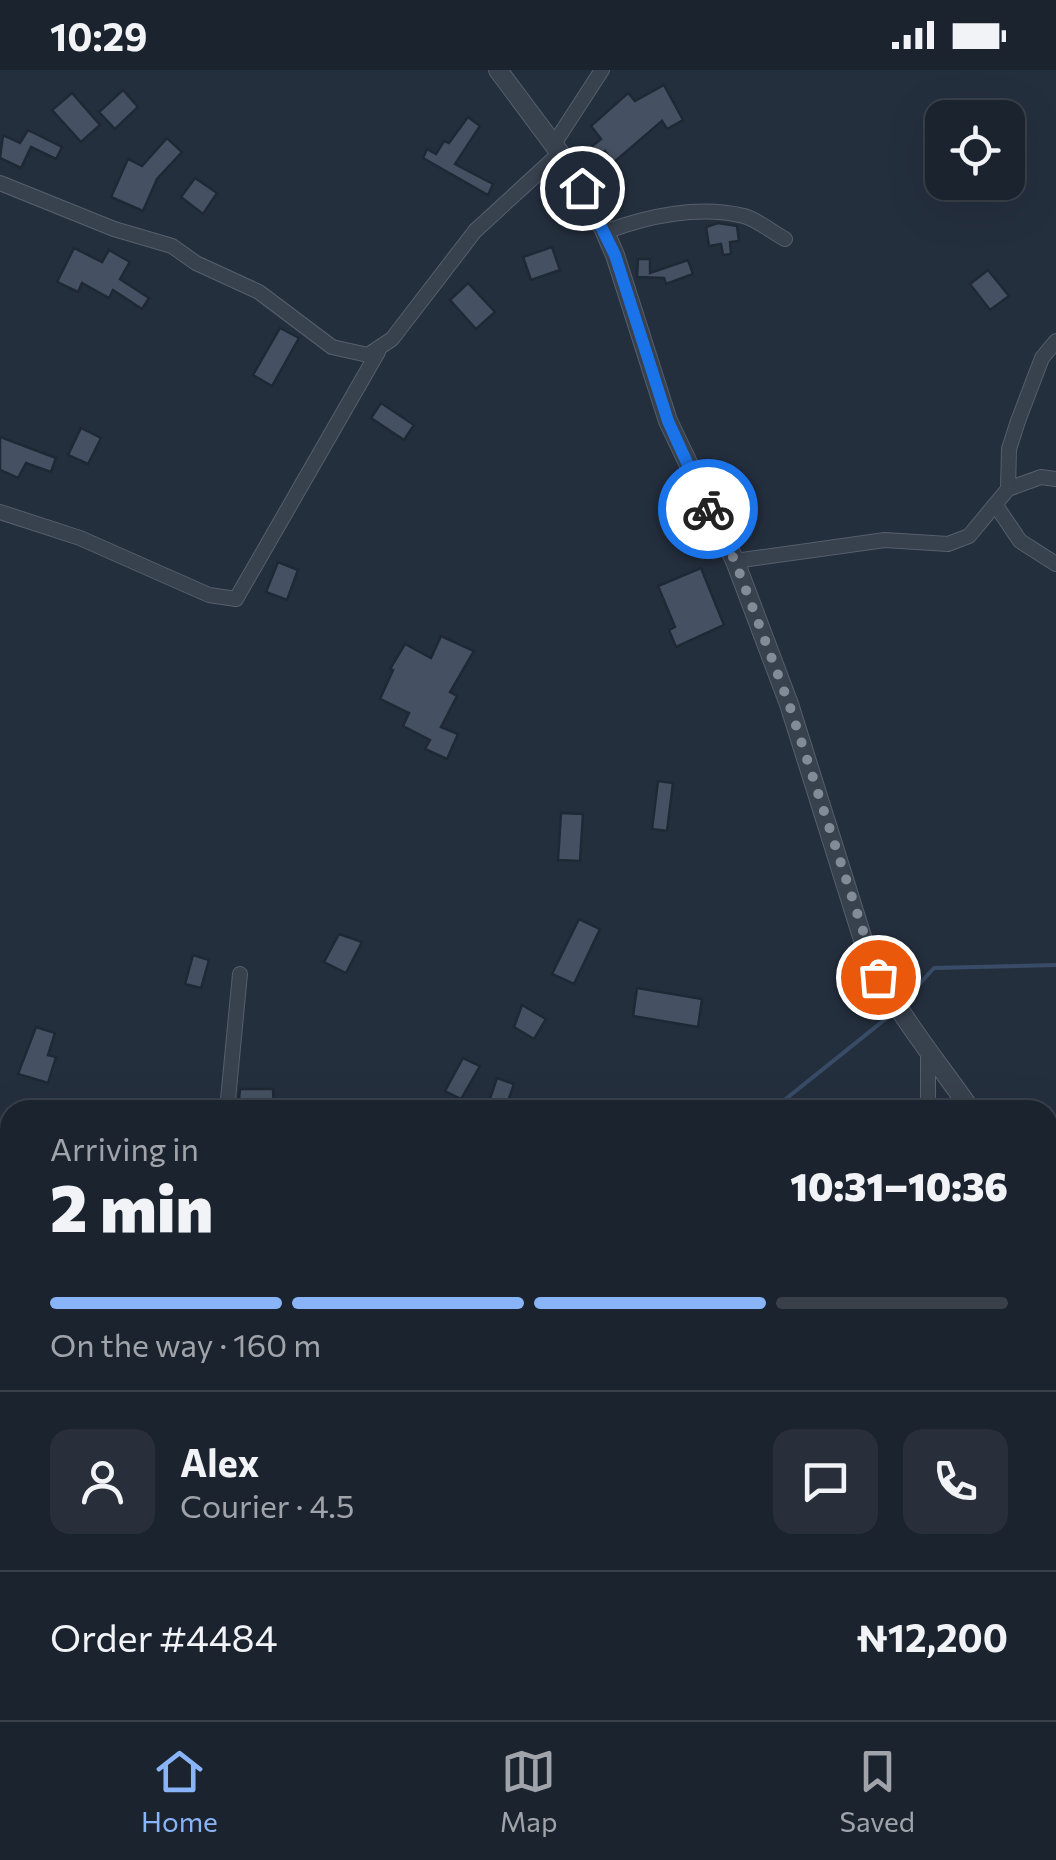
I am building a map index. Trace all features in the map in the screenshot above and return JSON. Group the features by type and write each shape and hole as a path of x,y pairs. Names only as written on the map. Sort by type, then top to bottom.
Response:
{"street":[{"path":"498,70 557,148 605,232 668,421 735,561 789,704 878,977 963,1100"},
{"path":"0,512 80,538 208,595 236,599 378,352 392,340 456,251 557,148 602,70"},
{"path":"0,183 114,230 172,246 196,263 259,292 300,327 332,347 358,356 378,352"},
{"path":"605,232 636,220 700,212 746,216 785,240"},
{"path":"735,561 886,540 948,544 968,536 997,507 1008,488 1008,449 1042,358 1056,341"},
{"path":"1008,488 1040,477 1056,479"},
{"path":"997,507 1020,541 1056,564"},
{"path":"228,1100 240,974"},
{"path":"928,1054 928,1100"}],"building":[{"path":"664,85 683,120 667,129 662,121 613,163 605,151 598,156 591,147 601,139 591,126 628,93 635,101"},
{"path":"123,90 138,107 115,129 99,112"},
{"path":"72,93 100,125 81,142 52,110"},
{"path":"468,117 480,126 455,164 493,184 488,195 423,158 427,149 436,154 444,141 449,143"},
{"path":"28,130 62,147 56,159 31,147 21,168 0,158 3,135 20,143"},
{"path":"167,138 182,152 157,179 143,211 111,197 128,159 142,166"},
{"path":"195,178 217,193 203,214 181,197"},
{"path":"718,223 737,226 739,241 730,242 731,254 723,255 721,244 709,246 706,227"},
{"path":"552,247 560,270 531,280 523,257"},
{"path":"74,248 102,262 109,250 130,262 120,279 149,298 142,309 113,290 109,298 82,283 78,292 57,282"},
{"path":"638,259 650,259 650,273 688,260 693,274 666,284 664,278 637,277"},
{"path":"988,270 1009,296 990,310 970,284"},
{"path":"468,283 495,312 476,329 450,300"},
{"path":"280,328 299,338 272,386 253,375"},
{"path":"381,403 414,425 404,440 371,418"},
{"path":"81,428 101,438 88,464 68,455"},
{"path":"0,437 56,458 51,472 26,463 18,478 0,470"},
{"path":"278,562 298,570 287,600 266,592"},
{"path":"701,568 724,625 676,647 669,630 675,627 658,586"},
{"path":"441,636 474,651 450,692 457,696 441,727 458,734 447,759 425,749 430,740 403,726 409,713 380,699 393,670 390,669 405,644 431,658"},
{"path":"658,781 673,783 667,831 652,829"},
{"path":"561,813 583,814 580,861 558,860"},
{"path":"579,919 600,929 574,984 552,974"},
{"path":"339,934 362,942 346,973 324,962"},
{"path":"193,955 209,960 201,988 185,984"},
{"path":"637,988 702,999 698,1027 633,1016"},
{"path":"522,1005 546,1019 534,1039 514,1027"},
{"path":"36,1027 55,1033 48,1055 56,1057 48,1083 18,1074"},
{"path":"463,1058 480,1066 461,1099 445,1091"},
{"path":"497,1078 514,1084 508,1100 489,1100"},
{"path":"240,1089 273,1089 274,1100 239,1100"}],"waterway":[{"path":"903,1002 934,968 1056,965"},
{"path":"784,1100 893,1013"}],"way so far":[{"path":"708,509 735,561 789,704 878,977"}],"route":[{"path":"582,188 615,255 668,421 708,509"}]}
